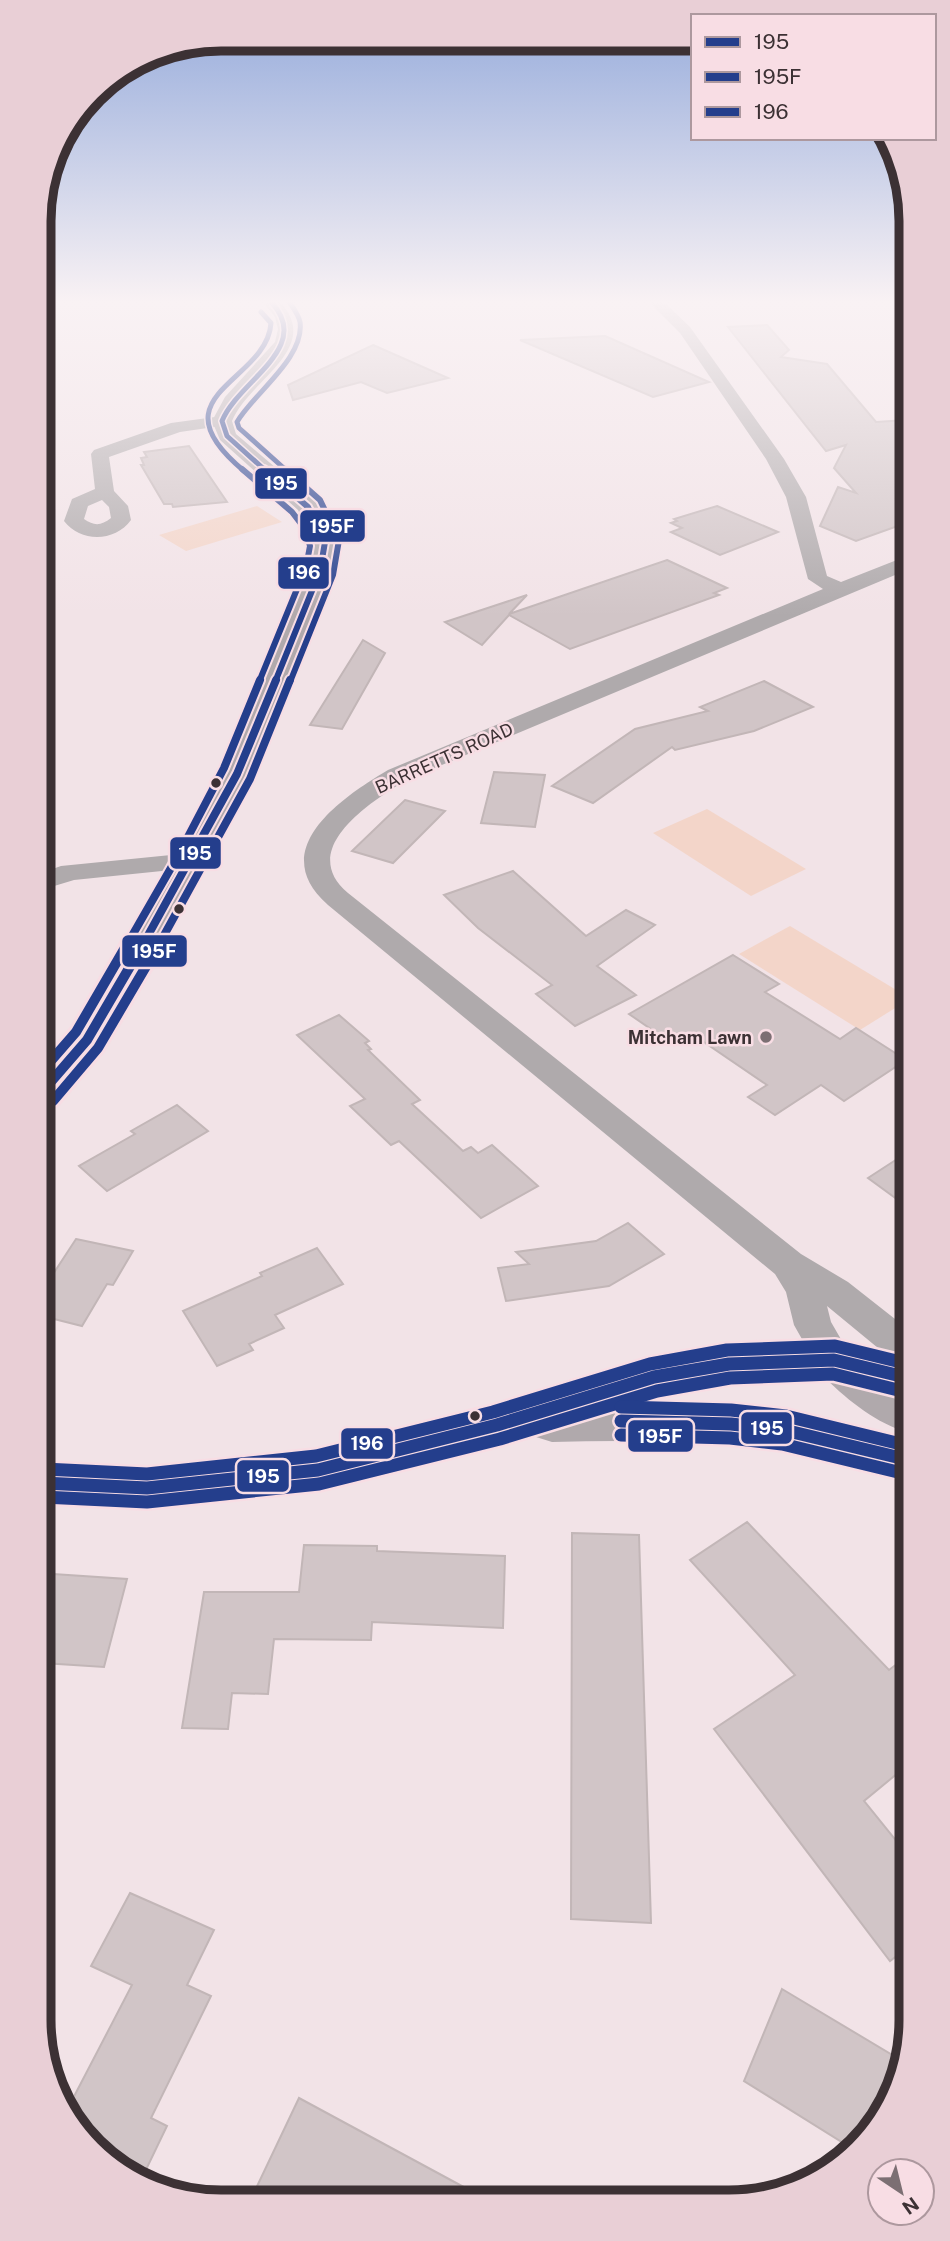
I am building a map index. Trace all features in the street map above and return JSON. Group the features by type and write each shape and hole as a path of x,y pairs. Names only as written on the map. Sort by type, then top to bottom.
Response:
{"main road":[{"path":"51,1081 87,1040 191,861 237,774 320,571 325,542 309,508 227,436 222,421 228,408"},
{"path":"834,1360 870,1392 899,1408"},
{"path":"51,1483 147,1488 318,1470 497,1425 654,1377 729,1364 834,1360 899,1376"},
{"path":"497,1425 608,1420 731,1424 784,1430 899,1458"}],"street":[{"path":"739,408 775,459 796,497 818,579 839,589"},
{"path":"105,492 100,454 177,427 222,421"},
{"name":"BARRETTS ROAD","path":"899,565 397,775 362,795 340,817 320,844 317,870 327,890 346,907 788,1264 835,1292 899,1343"},
{"path":"51,879 71,872 191,861"},
{"name":"BARRETTS ROAD","path":"788,1264 804,1291 813,1325 834,1360"}],"shaded area":[{"path":"257,506 282,522 186,551 159,535"},
{"path":"707,809 806,869 751,896 653,833"},
{"path":"790,926 899,992 899,1006 860,1030 739,954"}],"building":[{"path":"792,408 864,408 876,422 899,420 899,526 856,541 820,526 838,487 856,493 834,468 846,445 826,451"},
{"path":"189,446 227,502 173,507 172,504 164,504 141,465 144,465 141,458 147,457 144,452"},
{"path":"717,506 778,532 720,555 671,532 682,528 671,523 677,521 674,519"},
{"path":"667,560 727,588 714,593 719,595 570,649 509,615 482,645 445,622 527,595 509,614"},
{"path":"363,640 385,653 342,729 310,725"},
{"path":"764,681 813,707 754,731 675,750 672,747 593,803 552,786 635,729 708,711 700,707"},
{"path":"494,772 545,775 535,827 481,823"},
{"path":"405,800 445,811 393,863 352,851"},
{"path":"513,871 586,936 626,910 655,925 597,966 636,995 575,1026 536,994 552,985 478,928 444,895"},
{"name":"Mitcham Lawn","path":"733,955 779,984 765,992 840,1039 856,1028 899,1056 899,1065 844,1101 821,1085 775,1115 748,1097 767,1085 692,1034 674,1045 629,1014"},
{"path":"339,1015 369,1041 365,1043 371,1049 368,1050 420,1100 412,1104 463,1151 471,1147 478,1153 492,1145 538,1186 481,1218 399,1141 391,1145 350,1106 365,1099 297,1035"},
{"path":"177,1105 208,1131 107,1191 79,1166 135,1134 131,1131"},
{"path":"899,1158 899,1201 868,1178"},
{"path":"628,1223 664,1254 609,1286 506,1301 498,1268 529,1264 516,1252 596,1241"},
{"path":"76,1239 133,1251 113,1285 107,1284 82,1326 51,1318 51,1277"},
{"path":"317,1248 343,1284 275,1315 284,1328 249,1344 253,1350 217,1366 183,1311"},
{"path":"747,1522 889,1670 899,1662 899,1772 864,1801 899,1844 899,1954 890,1961 714,1729 795,1675 690,1560"},
{"path":"572,1533 639,1535 651,1923 571,1919"},
{"path":"304,1545 377,1546 377,1551 505,1556 503,1628 372,1622 371,1640 274,1639 268,1694 232,1693 228,1729 182,1728 204,1592 299,1592"},
{"path":"53,1574 127,1579 104,1667 51,1664"},
{"path":"130,1893 214,1930 187,1985 211,1996 151,2118 167,2126 145,2173 100,2141 71,2101 132,1985 91,1966"},
{"path":"782,1989 895,2057 877,2105 845,2144 744,2081"},
{"path":"299,2098 469,2190 255,2190"}],"transit line":[{"name":"196","path":"51,1061 76,1032 179,854 224,768 307,565 310,546 305,529 292,512 221,449 210,434 208,418 211,408"},
{"name":"195","path":"51,1082 87,1040 191,861 237,774 320,571 325,542 308,507 227,436 222,421 227,408"},
{"name":"195F","path":"53,1101 98,1048 203,868 250,779 333,575 339,540 320,500 239,428 237,422 245,408"},
{"name":"196","path":"51,1469 147,1474 316,1456 493,1412 650,1364 727,1350 835,1346 899,1362"},
{"name":"195","path":"51,1483 147,1488 318,1470 497,1425 654,1377 729,1364 834,1360 899,1376"},
{"name":"195F","path":"51,1497 147,1502 319,1484 500,1439 657,1391 730,1378 833,1374 899,1390"},
{"name":"196","path":"621,1407 731,1410 786,1416 899,1444"},
{"name":"195","path":"621,1421 731,1424 784,1430 899,1458"},
{"name":"195F","path":"621,1435 730,1438 782,1444 899,1472"}],"place":[{"name":"Mitcham Lawn","path":"766,1037"}]}
